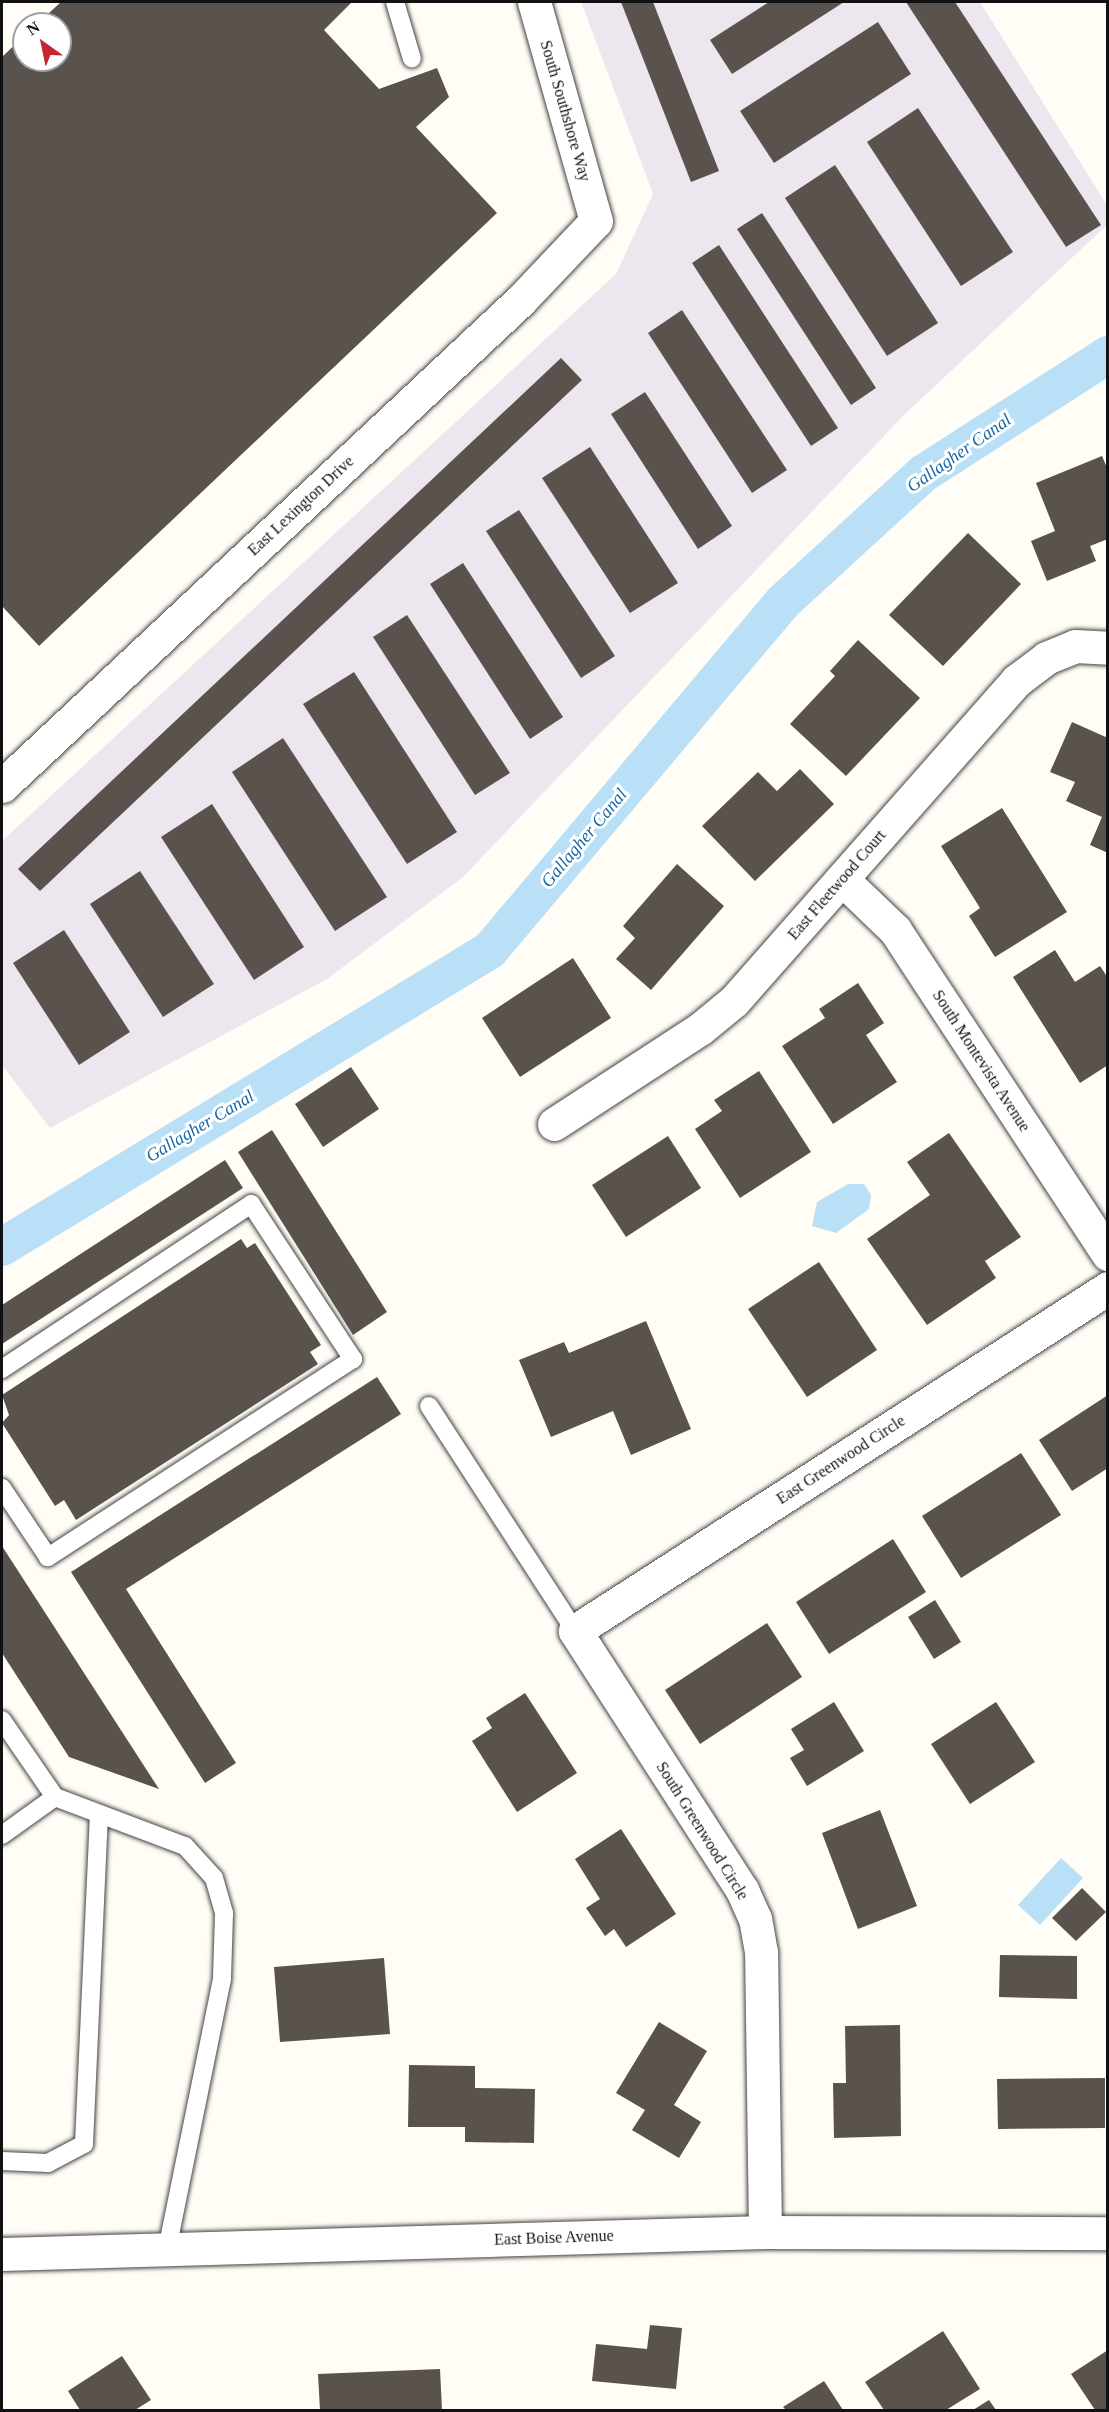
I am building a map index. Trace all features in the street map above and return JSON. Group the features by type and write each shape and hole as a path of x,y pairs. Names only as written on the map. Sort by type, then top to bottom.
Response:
{"street":[{"name":"South Southshore Way","path":"534,2 596,221"},
{"name":"East Lexington Drive","path":"2,786 520,301 596,221"},
{"name":"East Fleetwood Court","path":"554,1124 700,1029 734,1001 1016,681 1046,658 1075,646 1107,648"},
{"name":"South Montevista Avenue","path":"842,879 895,930 1107,1254"},
{"name":"East Greenwood Circle","path":"575,1631 1107,1288"},
{"name":"South Greenwood Circle","path":"575,1631 742,1890 755,1919 761,1952 765,2232"},
{"name":"East Boise Avenue","path":"2,2254 765,2232 1107,2233"}],"lane":[{"path":"395,2 412,59"},
{"path":"2,1369 251,1204 353,1359 48,1557 2,1490"},
{"path":"429,1406 575,1631"},
{"path":"2,1720 55,1797 185,1846 214,1878 224,1914 222,1979 167,2249"},
{"path":"2,1835 55,1797"},
{"path":"2,2161 48,2163 84,2144 99,1814"}],"shaded area":[{"path":"581,2 980,2 1107,205 1107,225 905,414 463,877 327,979 50,1128 2,1065 2,841 616,274 653,194"}],"water":[{"path":"848,1184 864,1184 871,1195 869,1209 836,1233 812,1226 817,1202"},
{"path":"1061,1858 1083,1878 1040,1925 1018,1905"}],"building":[{"path":"61,2 352,2 324,30 379,89 437,68 449,97 416,127 497,213 39,646 2,606 2,57 12,47 12,72 72,72 72,12 50,12"},
{"path":"621,2 653,2 719,171 691,182"},
{"path":"769,2 844,2 732,74 710,40"},
{"path":"906,2 955,2 1101,225 1066,247"},
{"path":"878,22 911,74 774,163 740,111"},
{"path":"918,108 1013,252 961,286 867,142"},
{"path":"835,165 938,323 887,356 785,198"},
{"path":"762,213 876,388 851,405 737,229"},
{"path":"719,245 838,428 811,446 692,263"},
{"path":"682,310 787,470 752,493 648,333"},
{"path":"561,358 582,380 40,891 18,869"},
{"path":"645,392 732,526 698,549 611,414"},
{"path":"590,447 678,583 630,613 542,478"},
{"path":"1102,456 1108,470 1108,539 1090,546 1096,561 1047,581 1031,541 1055,531 1036,483"},
{"path":"519,510 615,656 581,678 486,531"},
{"path":"968,533 1021,584 943,666 889,615"},
{"path":"463,563 563,717 530,739 430,584"},
{"path":"407,615 510,773 475,795 373,637"},
{"path":"858,640 920,698 846,776 790,724 835,676 830,671"},
{"path":"354,672 457,832 407,864 303,704"},
{"path":"1072,722 1108,738 1108,853 1090,845 1102,817 1066,801 1075,782 1050,772"},
{"path":"283,738 387,897 335,931 232,772"},
{"path":"800,769 834,804 755,881 702,826 758,772 777,791"},
{"path":"212,804 304,947 254,980 161,837"},
{"path":"1002,808 1067,912 995,957 969,916 980,908 941,846"},
{"path":"677,864 724,906 651,990 616,959 635,938 623,926"},
{"path":"140,871 214,984 163,1017 90,904"},
{"path":"64,930 130,1032 79,1065 13,963"},
{"path":"1055,950 1075,982 1100,966 1108,978 1108,1065 1080,1083 1013,977"},
{"path":"573,958 611,1018 520,1077 482,1018"},
{"path":"858,983 884,1023 866,1035 897,1082 833,1124 782,1046 825,1018 819,1009"},
{"path":"351,1067 379,1109 323,1147 295,1104"},
{"path":"759,1071 811,1152 740,1198 695,1129 722,1111 714,1100"},
{"path":"272,1130 387,1312 353,1335 238,1152"},
{"path":"949,1133 1021,1237 985,1261 996,1278 927,1325 867,1239 930,1195 907,1162"},
{"path":"668,1136 701,1188 626,1237 592,1185"},
{"path":"225,1160 243,1188 2,1344 2,1305"},
{"path":"241,1239 247,1248 255,1243 321,1345 310,1352 318,1364 76,1520 64,1500 55,1506 2,1423 9,1415 2,1395"},
{"path":"819,1262 877,1350 807,1397 748,1309"},
{"path":"646,1321 691,1429 631,1455 613,1411 551,1437 519,1360 564,1342 569,1353"},
{"path":"377,1377 401,1414 126,1589 236,1763 205,1783 71,1572"},
{"path":"1108,1395 1108,1468 1072,1491 1039,1440"},
{"path":"1021,1453 1061,1515 961,1578 922,1516"},
{"path":"893,1539 926,1592 829,1654 796,1602"},
{"path":"2,1546 159,1789 69,1757 2,1653"},
{"path":"935,1600 961,1642 934,1659 908,1617"},
{"path":"767,1623 802,1677 700,1744 665,1690"},
{"path":"525,1693 577,1773 517,1812 472,1741 492,1728 486,1718"},
{"path":"834,1702 864,1751 807,1786 790,1758 804,1750 791,1729"},
{"path":"996,1702 1035,1762 970,1804 931,1744"},
{"path":"880,1810 917,1906 858,1929 822,1833"},
{"path":"621,1829 676,1914 626,1947 614,1929 605,1936 586,1908 600,1899 575,1859"},
{"path":"1082,1888 1106,1912 1076,1941 1052,1918"},
{"path":"1000,1955 1077,1956 1077,1999 999,1997"},
{"path":"384,1958 390,2034 280,2042 274,1967"},
{"path":"659,2022 707,2051 674,2105 701,2122 679,2158 632,2130 645,2110 616,2093"},
{"path":"900,2025 901,2136 834,2138 833,2083 846,2083 845,2026"},
{"path":"409,2065 475,2066 475,2088 535,2089 534,2143 465,2142 465,2127 408,2127"},
{"path":"1105,2078 1105,2128 998,2129 997,2079"},
{"path":"650,2325 682,2328 676,2389 592,2381 596,2344 647,2349"},
{"path":"943,2331 980,2389 946,2410 884,2410 865,2382"},
{"path":"1108,2350 1108,2410 1095,2410 1071,2374"},
{"path":"122,2356 151,2400 135,2410 80,2410 68,2391"},
{"path":"440,2369 442,2410 320,2410 318,2374"},
{"path":"824,2381 843,2410 786,2410 783,2407"},
{"path":"989,2400 996,2410 973,2410"}],"waterway":[{"name":"Gallagher Canal","path":"2,1247 490,950 783,602 924,473 1108,355"}]}
